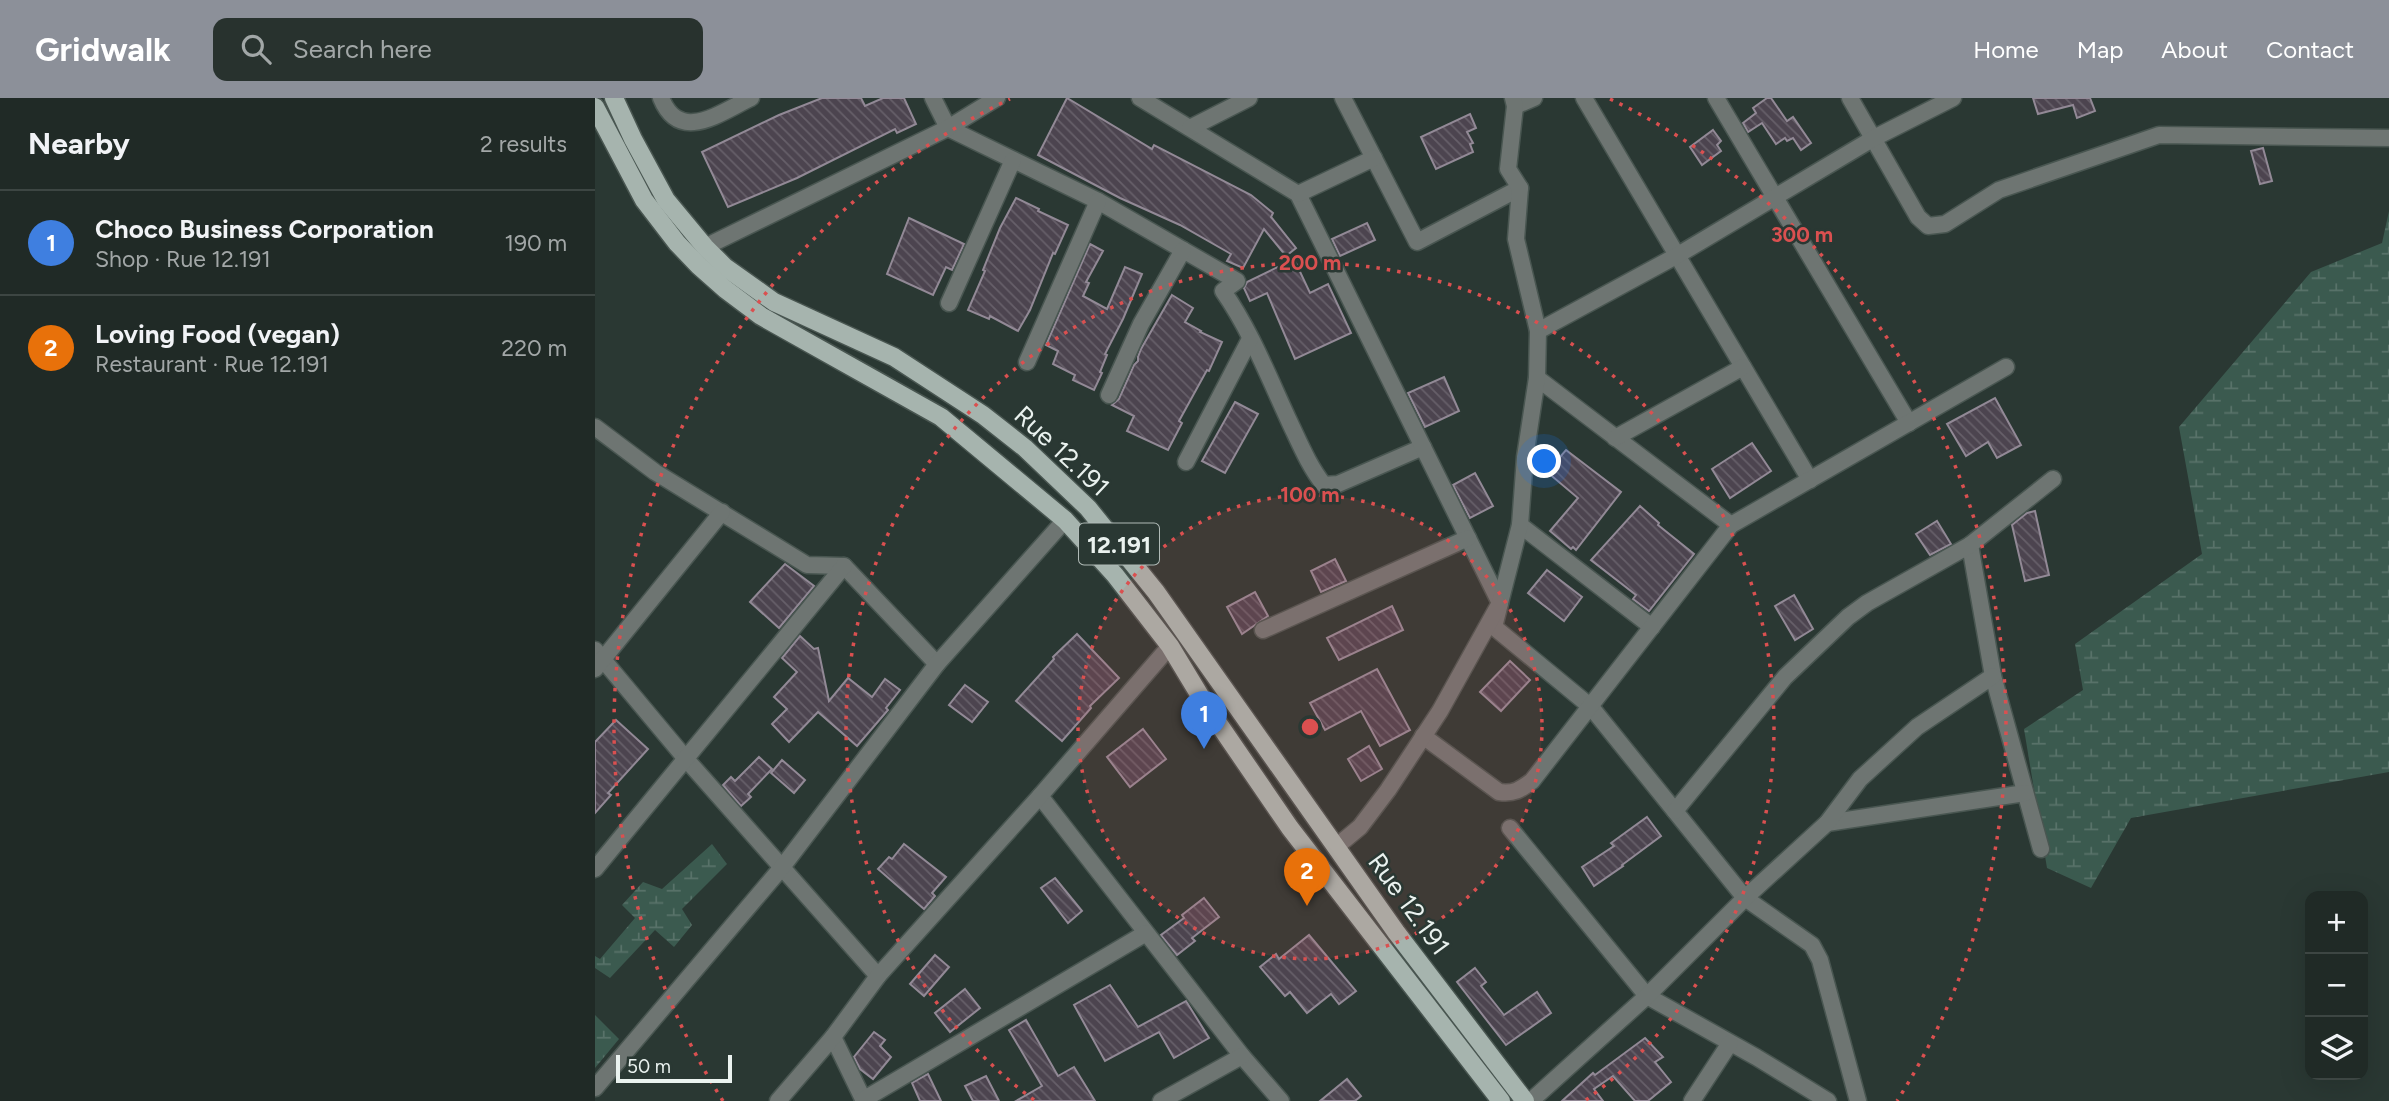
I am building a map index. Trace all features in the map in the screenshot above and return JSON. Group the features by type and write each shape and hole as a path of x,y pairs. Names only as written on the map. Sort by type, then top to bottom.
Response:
{"main road":[{"name":"Rue 12.191","path":"614,98 666,200 725,267 774,302 894,357 947,391 983,415 1056,476 1088,508 1126,552 1396,932 1497,1064 1530,1100"},
{"name":"Rue 12.191","path":"595,107 644,200 677,243 725,289 761,316 941,417 1065,520 1115,575 1170,646 1205,704 1290,828 1501,1101"}],"street":[{"path":"661,98 665,108 678,121 691,124 751,98"},
{"path":"933,98 948,128 1098,201 1237,281 1223,291 1239,314 1303,450 1325,485 1338,484 1423,447"},
{"path":"705,247 948,128 997,98"},
{"path":"1140,98 1298,194 1500,603"},
{"path":"1190,128 1249,98"},
{"path":"1343,98 1417,242 1520,188"},
{"path":"1534,98 1514,102 1508,169 1520,188 1516,239 1538,331 1537,378 1525,457 1520,525 1494,627 1591,707 1745,898 1812,945 1820,960 1858,1101"},
{"path":"1584,98 1810,480"},
{"path":"1716,98 1909,423"},
{"path":"1850,98 1919,217 1928,226 1945,224 1999,190 2159,135 2389,138"},
{"path":"1538,331 1678,255 1874,138 1953,98"},
{"path":"1298,194 1374,158"},
{"path":"949,303 1013,160"},
{"path":"1027,362 1098,201"},
{"path":"1109,395 1141,324 1182,250"},
{"path":"1186,462 1250,339"},
{"path":"1423,736 1499,792 1511,793 1520,790 1532,781 1591,707 1731,525 2005,367"},
{"path":"1615,438 1743,368"},
{"path":"1537,378 1731,525"},
{"path":"595,427 655,472 807,565 844,566 937,664"},
{"path":"1675,811 1785,677 1825,638 1867,603 1969,545 2053,479"},
{"path":"722,512 598,659 878,976"},
{"path":"595,1088 782,866 937,664 1065,520"},
{"path":"1520,525 1652,627"},
{"path":"1263,630 1468,538"},
{"path":"1969,545 1993,676 2041,849"},
{"path":"595,869 844,566"},
{"path":"1336,847 1360,827 1440,711 1500,603"},
{"path":"778,1101 833,1037 878,976 1170,646"},
{"path":"1530,1100 1647,996 1745,898 1827,823 1860,779 1917,727 1993,676"},
{"path":"1827,823 2025,793"},
{"path":"1040,796 1280,1101"},
{"path":"1510,828 1647,996 1821,1099"},
{"path":"833,1037 863,1101 1146,933"},
{"path":"1692,1101 1730,1043"},
{"path":"1161,1101 1242,1056"}],"green space":[{"path":"2389,211 2389,772 2131,818 2091,888 2047,868 2024,729 2083,690 2075,644 2202,554 2179,427 2311,272 2382,243"},
{"path":"712,844 727,864 682,909 692,925 674,947 655,930 610,978 595,968 595,956 600,959 635,918 622,905 643,882 662,889"},
{"path":"595,1015 619,1039 595,1068"}],"building":[{"path":"822,98 861,98 865,106 883,98 904,98 916,124 897,133 895,129 797,178 728,207 702,152 779,115"},
{"path":"1067,98 1152,149 1154,145 1251,195 1273,213 1271,217 1296,248 1286,256 1264,229 1243,268 1227,261 1231,254 1180,225 1120,198 1038,155"},
{"path":"1771,98 1787,121 1793,117 1811,143 1801,150 1793,138 1787,141 1785,138 1776,144 1762,123 1748,132 1743,123 1756,113 1753,108"},
{"path":"2033,98 2090,98 2095,111 2077,118 2073,105 2038,114"},
{"path":"1470,114 1476,128 1467,132 1473,143 1470,144 1473,152 1436,169 1421,137"},
{"path":"1713,130 1721,141 1717,145 1721,151 1702,165 1690,147"},
{"path":"2263,148 2272,181 2260,184 2251,151"},
{"path":"1016,198 1068,225 1018,331 990,316 989,319 968,310 1000,228"},
{"path":"909,218 964,244 952,270 946,267 933,295 887,274"},
{"path":"1367,223 1375,240 1340,256 1332,239"},
{"path":"1090,244 1103,251 1086,282 1089,283 1083,296 1107,309 1125,267 1142,274 1105,354 1107,355 1100,372 1102,373 1094,390 1073,380 1075,375 1053,364 1058,351 1046,345"},
{"path":"1294,259 1310,293 1328,284 1351,333 1295,359 1267,293 1250,301 1244,288 1247,282"},
{"path":"1172,295 1193,308 1185,322 1222,342 1209,371 1207,370 1179,421 1182,423 1168,450 1127,431 1134,416 1112,405 1119,399 1141,349"},
{"path":"1444,377 1459,411 1425,427 1408,393"},
{"path":"1995,398 2021,445 1997,458 1988,442 1966,456 1947,424"},
{"path":"1235,402 1258,414 1225,473 1202,461"},
{"path":"1752,443 1771,471 1730,498 1712,469"},
{"path":"1566,450 1621,492 1576,550 1573,547 1571,549 1550,531 1578,498 1547,472"},
{"path":"1475,473 1493,506 1470,518 1453,485"},
{"path":"1640,506 1659,523 1658,525 1694,554 1649,611 1633,599 1636,595 1591,560"},
{"path":"2035,511 2049,575 2025,581 2012,525 2027,513"},
{"path":"1937,521 1951,544 1930,555 1916,534"},
{"path":"1335,559 1346,581 1321,592 1311,571"},
{"path":"785,564 814,586 779,628 750,602"},
{"path":"1547,570 1582,597 1564,621 1528,593"},
{"path":"1255,592 1268,616 1242,634 1227,607"},
{"path":"1794,595 1813,629 1795,640 1775,606"},
{"path":"1392,606 1403,630 1339,660 1327,638"},
{"path":"1077,634 1119,678 1090,706 1062,741 1016,701 1053,657"},
{"path":"800,636 814,649 818,648 829,701 848,678 872,697 885,679 900,690 886,708 888,710 857,746 818,712 789,742 772,724 787,709 774,697 797,672 782,658"},
{"path":"1510,661 1530,680 1501,711 1480,692"},
{"path":"1377,669 1410,730 1380,746 1361,711 1325,730 1310,703"},
{"path":"965,685 988,702 972,722 949,705"},
{"path":"616,720 648,749 608,793 611,795 595,813 595,742"},
{"path":"1143,729 1166,759 1130,787 1107,757"},
{"path":"1369,746 1382,769 1361,781 1348,759"},
{"path":"759,757 772,769 748,794 751,797 741,806 723,785 731,777 735,781"},
{"path":"782,760 805,780 794,793 771,773"},
{"path":"1647,817 1661,836 1594,886 1582,867 1614,846 1611,843"},
{"path":"904,844 946,877 932,893 935,896 924,909 878,869 889,857 892,859"},
{"path":"1055,878 1082,911 1068,923 1041,888"},
{"path":"1204,898 1219,917 1192,938 1195,941 1177,955 1161,935 1184,918 1182,915"},
{"path":"1309,935 1356,991 1339,1004 1331,994 1307,1013 1290,992 1285,996 1260,967 1276,954 1279,959"},
{"path":"935,955 949,967 924,996 910,984"},
{"path":"1475,968 1486,982 1481,986 1504,1015 1537,992 1551,1013 1506,1045 1457,982"},
{"path":"1110,985 1138,1027 1186,1001 1209,1038 1174,1058 1159,1032 1105,1061 1074,1005"},
{"path":"965,989 980,1008 950,1032 935,1013"},
{"path":"1026,1020 1058,1076 1074,1067 1095,1101 1016,1101 1042,1086 1009,1030"},
{"path":"874,1032 885,1040 880,1046 891,1057 873,1079 860,1069 854,1057"},
{"path":"1645,1038 1663,1057 1655,1062 1671,1082 1648,1101 1635,1101 1613,1076 1594,1089 1603,1101 1562,1101 1593,1073 1595,1075"},
{"path":"928,1074 941,1101 920,1101 912,1083"},
{"path":"986,1076 999,1101 973,1101 965,1086"},
{"path":"1347,1079 1361,1096 1355,1101 1320,1101"}],"place":[{"name":"Choco Business Corporation","path":"1204,749"},
{"name":"Loving Food (vegan)","path":"1307,906"}]}
